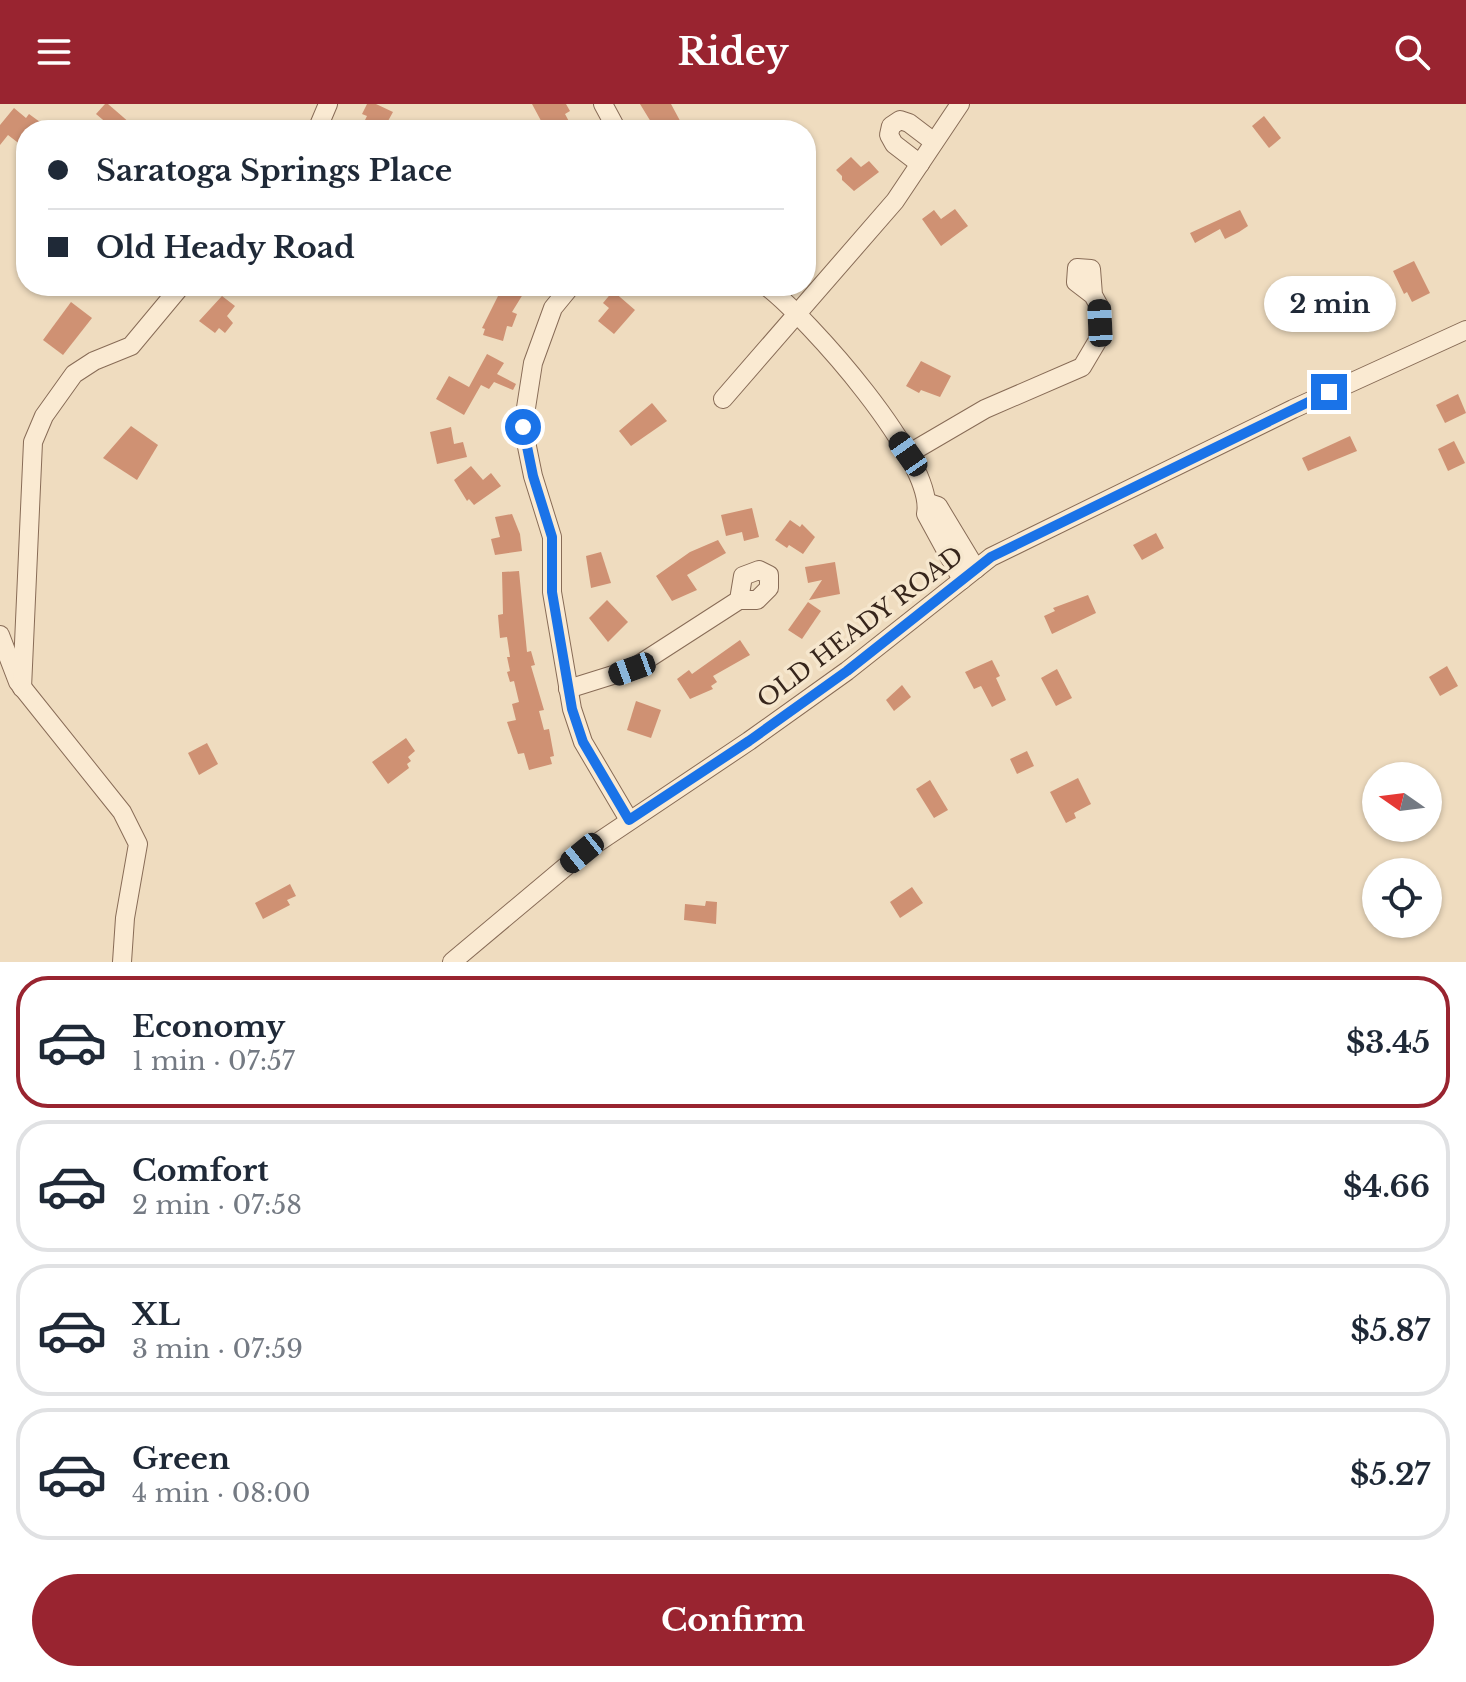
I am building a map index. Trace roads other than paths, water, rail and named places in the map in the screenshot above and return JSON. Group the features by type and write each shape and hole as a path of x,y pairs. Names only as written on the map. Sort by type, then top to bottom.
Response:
{"street":[{"path":"816,292 858,247 960,104"},
{"path":"920,164 894,144 889,135 891,126 900,120 909,123 934,142"},
{"path":"908,454 985,409 1082,367 1098,340 1099,306 1093,295"},
{"path":"22,688 33,442 44,416 74,374 94,361 131,346 173,296"},
{"path":"563,296 553,308 533,363 523,427 533,476 552,537 552,592 568,689 583,742 629,820"},
{"path":"778,296 797,312 861,385 908,454 929,503 926,514 969,574"},
{"path":"723,399 812,296"},
{"name":"OLD HEADY ROAD","path":"452,962 575,858 838,678 991,557 1128,488 1466,330"},
{"path":"568,689 632,669 739,600"},
{"path":"0,635 22,688 122,812 138,844 125,918 122,962"}]}
